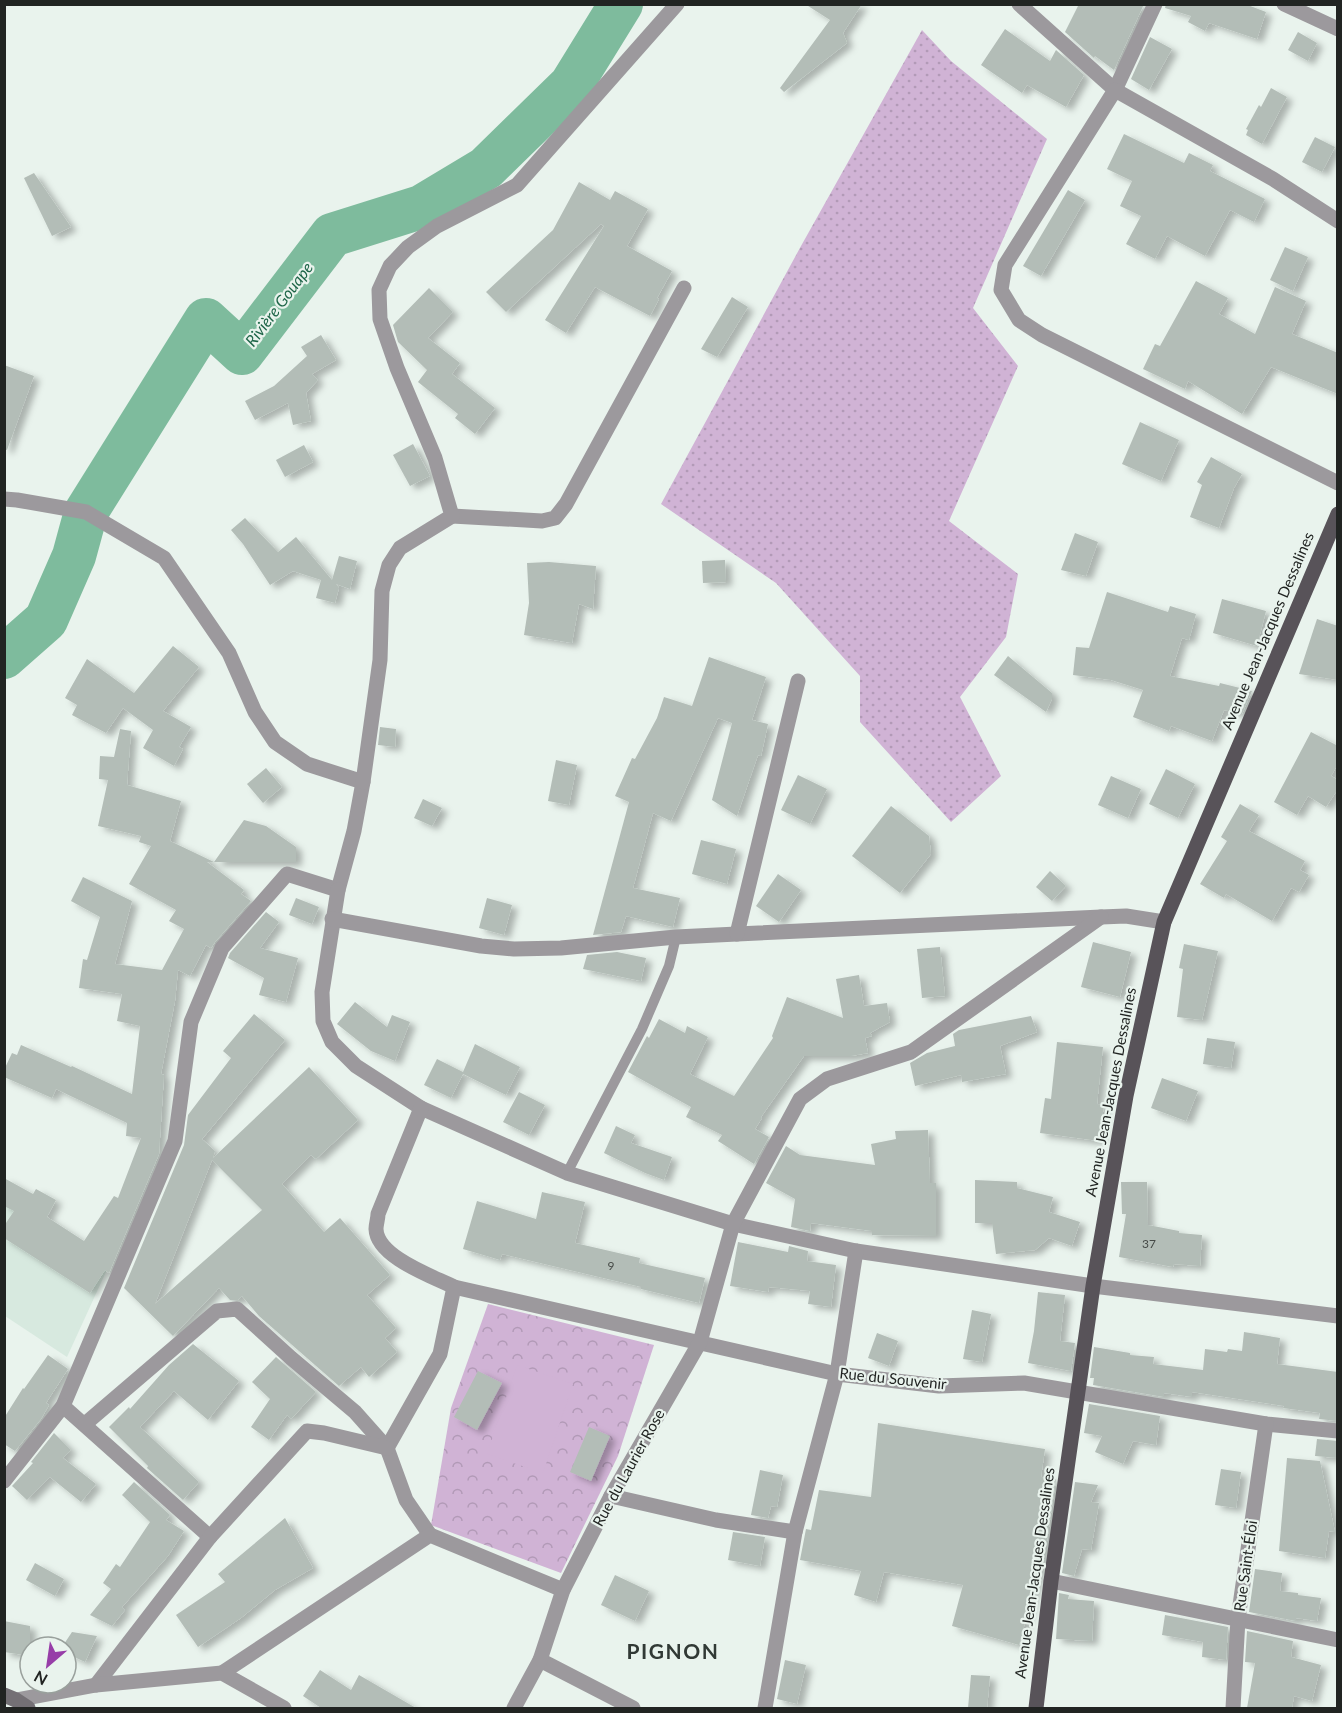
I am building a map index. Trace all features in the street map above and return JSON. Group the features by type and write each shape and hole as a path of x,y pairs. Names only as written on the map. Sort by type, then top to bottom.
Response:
{"main road":[{"name":"Avenue Jean-Jacques Dessalines","path":"1036,1708 1051,1581 1094,1286 1126,1096 1164,922 1338,514"}],"street":[{"path":"452,516 435,458 397,368 380,319 379,290 390,266 408,247 437,226 517,185 677,4"},
{"path":"1019,4 1115,90 1273,179 1338,221"},
{"path":"1155,4 1115,90 1005,265 1001,290 1019,320 1042,335 1338,483"},
{"path":"1284,4 1338,29"},
{"path":"684,288 566,504 555,518 542,521 452,516 400,548 389,565 382,591 380,660 363,782 354,831 332,919 322,992 322,1021 332,1042 356,1066 421,1108 567,1173 733,1224 856,1251 1094,1286 1338,1316"},
{"path":"4,499 86,512 164,558 229,653 255,712 275,742 307,764 363,782"},
{"path":"737,934 798,681"},
{"path":"5,1478 63,1406 175,1141 191,1022 222,948 287,873 338,890"},
{"path":"332,919 481,946 514,949 561,948 676,937 1101,917 1126,916 1164,922"},
{"name":"Rue du Laurier Rose","path":"514,1708 540,1660 563,1590 611,1496 700,1342 733,1224 801,1099 826,1079 911,1052 1101,917"},
{"name":"Rue du Souvenir","path":"421,1108 378,1214 376,1230 382,1245 395,1258 453,1287 837,1374 939,1386 1024,1383 1266,1424 1338,1431"},
{"path":"765,1708 795,1532 837,1374 856,1251"},
{"path":"387,1448 440,1354 453,1287"},
{"path":"85,1424 217,1311 237,1308 291,1358 355,1412 387,1448 406,1500 430,1535 563,1590"},
{"path":"63,1406 210,1537"},
{"name":"Rue Saint-Éloi","path":"1233,1708 1238,1619 1266,1424"},
{"path":"96,1685 210,1537 308,1431 387,1448"},
{"path":"611,1496 716,1520 795,1532"},
{"path":"16,1701 96,1685 222,1673 430,1535"},
{"path":"1051,1581 1338,1640"},
{"path":"540,1660 633,1708"},
{"path":"222,1673 284,1708"}],"lane":[{"path":"567,1173 642,1029 669,966 676,937"}],"shaded area":[{"path":"4,1190 111,1261 67,1357 5,1316"}],"green space":[{"path":"922,30 951,61 1047,139 973,308 1018,366 949,521 1018,574 1006,637 960,697 1001,776 951,822 860,722 860,676 776,583 661,504 801,246"},
{"path":"488,1304 654,1345 618,1456 561,1573 431,1525 451,1408"},
{"path":"517,1365 573,1384 543,1473 487,1454"}],"building":[{"path":"805,4 862,4 843,33 847,43 784,92 780,88 830,20"},
{"path":"1079,4 1144,4 1114,70 1095,56 1094,58 1065,32"},
{"path":"1166,4 1245,4 1266,12 1257,39 1209,23 1205,31 1188,22 1191,16 1165,8"},
{"path":"1005,29 1050,61 1056,50 1084,75 1066,107 1027,85 1022,93 981,65"},
{"path":"1298,32 1317,43 1308,61 1288,50"},
{"path":"1150,37 1172,49 1149,90 1131,79"},
{"path":"1271,88 1287,97 1262,144 1246,135 1248,130 1246,129"},
{"path":"1124,134 1184,163 1189,153 1213,165 1210,171 1265,199 1254,222 1230,210 1205,256 1167,236 1155,259 1126,244 1141,216 1120,206 1132,181 1107,169"},
{"path":"1315,137 1335,147 1322,172 1302,162"},
{"path":"34,173 71,227 52,236 24,178"},
{"path":"579,182 610,200 615,191 648,209 627,246 672,271 650,316 595,287 566,333 545,320 604,226 601,224 506,312 486,292 553,230"},
{"path":"1068,190 1085,200 1041,276 1023,266"},
{"path":"1285,247 1308,257 1293,291 1270,280"},
{"path":"1196,281 1228,298 1219,314 1255,334 1275,287 1306,301 1292,334 1338,353 1338,394 1271,367 1242,414 1188,381 1185,389 1143,369 1155,344 1160,346"},
{"path":"429,288 453,312 428,338 460,363 452,374 495,408 475,434 455,418 458,414 418,382 427,370 398,342 393,325"},
{"path":"732,297 748,307 717,357 701,349"},
{"path":"321,335 336,360 312,374 318,380 306,393 311,421 293,425 288,403 255,420 245,401 274,386 307,356 301,347"},
{"path":"4,365 34,376 7,450 4,449"},
{"path":"1140,422 1179,440 1161,481 1122,464"},
{"path":"413,444 430,476 410,486 393,455"},
{"path":"304,445 313,462 285,477 276,460"},
{"path":"1211,457 1242,474 1234,488 1219,528 1190,517 1202,485 1197,482"},
{"path":"245,518 278,552 296,537 332,580 339,556 357,561 350,589 336,584 339,588 335,603 316,598 321,580 293,571 270,585 231,530"},
{"path":"1075,533 1098,542 1086,576 1061,570"},
{"path":"725,560 726,582 703,583 702,561"},
{"path":"549,562 596,566 593,609 579,604 572,643 524,635 529,603 527,563"},
{"path":"1107,592 1168,612 1170,606 1196,614 1189,640 1182,638 1170,676 1219,686 1220,683 1252,691 1242,714 1224,710 1212,741 1171,726 1169,731 1133,717 1143,690 1111,680 1073,675 1076,647 1089,648"},
{"path":"1222,599 1266,611 1257,646 1213,633"},
{"path":"1317,619 1338,626 1338,680 1299,674"},
{"path":"173,646 199,667 163,711 191,727 179,747 183,749 174,766 143,748 153,730 123,708 106,733 72,715 77,705 65,698 87,659 134,693"},
{"path":"1008,656 1052,693 1052,699 1046,712 994,675"},
{"path":"709,657 766,677 752,720 768,724 761,756 758,755 737,816 712,800 732,723 718,718 671,821 653,813 633,888 680,898 673,927 626,916 621,932 593,935 629,802 615,796 632,758 635,759 657,718 664,697 692,706"},
{"path":"380,727 396,729 395,747 378,745"},
{"path":"120,729 131,731 127,785 181,801 170,841 214,862 207,862 244,890 241,894 251,901 211,948 206,945 190,976 178,970 175,1001 161,1074 164,1075 159,1154 109,1273 105,1270 90,1293 4,1238 4,1226 14,1211 4,1206 4,1178 33,1194 36,1189 56,1200 47,1217 84,1241 114,1196 118,1198 141,1138 126,1136 127,1123 56,1089 52,1098 4,1077 4,1070 12,1053 17,1055 21,1045 132,1094 140,1026 117,1021 122,994 79,988 83,959 87,960 100,917 71,901 83,877 132,901 115,964 162,970 184,929 169,921 176,910 129,884 151,846 139,842 141,836 98,826 108,780 99,779 100,756 114,757"},
{"path":"1311,732 1338,746 1338,764 1331,776 1338,780 1338,789 1326,807 1308,796 1297,815 1274,802"},
{"path":"556,760 577,765 569,805 548,801"},
{"path":"266,768 282,787 263,803 247,784"},
{"path":"1166,769 1195,784 1178,818 1149,804"},
{"path":"798,775 827,789 810,824 781,810"},
{"path":"1111,776 1141,789 1128,818 1098,805"},
{"path":"423,799 442,808 432,826 414,818"},
{"path":"1240,804 1259,815 1249,831 1305,861 1300,870 1309,875 1299,892 1291,888 1272,921 1226,894 1224,898 1200,884 1227,841 1221,837"},
{"path":"891,806 929,836 931,854 900,893 852,856"},
{"path":"244,820 266,826 296,847 296,862 214,862"},
{"path":"701,840 736,849 727,884 692,874"},
{"path":"1050,871 1066,886 1052,901 1036,887"},
{"path":"778,874 801,890 779,922 756,906"},
{"path":"296,898 319,907 312,924 289,915"},
{"path":"487,898 512,905 504,935 479,928"},
{"path":"266,912 279,922 260,948 298,958 286,1002 259,995 264,978 228,958"},
{"path":"1093,942 1131,952 1120,997 1081,987"},
{"path":"1184,944 1218,951 1202,1020 1177,1017 1183,969 1179,968"},
{"path":"940,947 945,996 922,998 917,949"},
{"path":"617,952 646,958 641,981 583,969 587,955"},
{"path":"859,975 864,1006 887,1003 890,1022 870,1033 872,1036 865,1038 868,1053 851,1056 804,1056 755,1129 769,1137 754,1164 718,1141 722,1135 686,1117 691,1107 628,1072 659,1019 685,1033 687,1026 708,1037 690,1074 734,1096 773,1038 787,997 843,1018 836,979"},
{"path":"355,1002 387,1027 392,1015 410,1022 395,1061 371,1051 337,1024"},
{"path":"254,1014 285,1040 202,1139 215,1151 213,1158 309,1067 358,1120 316,1159 311,1155 282,1184 324,1232 340,1218 390,1275 367,1295 396,1328 385,1338 397,1352 369,1377 361,1367 339,1386 259,1316 242,1296 238,1300 230,1300 219,1288 173,1336 124,1288 184,1145 188,1115 231,1058 223,1051","holes":["212,1160 262,1210 155,1304"]},
{"path":"1031,1016 1037,1032 1000,1046 1006,1074 962,1082 961,1075 915,1086 910,1063 927,1053 955,1046 953,1034 959,1030"},
{"path":"1207,1038 1235,1042 1231,1068 1203,1064"},
{"path":"1057,1042 1103,1047 1097,1104 1104,1105 1099,1141 1040,1133 1045,1098 1051,1099"},
{"path":"475,1044 520,1067 506,1095 463,1074 451,1098 424,1085 437,1059 463,1072"},
{"path":"1162,1078 1198,1091 1186,1121 1151,1108"},
{"path":"519,1092 545,1105 529,1135 503,1122"},
{"path":"616,1126 635,1135 631,1143 672,1157 664,1180 604,1153"},
{"path":"928,1130 930,1183 936,1183 936,1236 872,1235 872,1231 811,1223 810,1231 791,1227 795,1199 766,1183 786,1146 800,1155 875,1165 871,1144 896,1139 895,1131"},
{"path":"975,1180 1017,1182 1017,1188 1053,1197 1049,1212 1080,1222 1072,1246 1049,1238 1035,1250 996,1254 992,1223 975,1223"},
{"path":"1121,1182 1147,1182 1148,1225 1179,1231 1179,1233 1202,1235 1200,1266 1174,1264 1173,1267 1119,1257 1126,1214 1122,1214"},
{"path":"542,1192 585,1202 575,1243 640,1258 639,1263 705,1278 699,1303 502,1254 500,1260 463,1249 477,1201 536,1219"},
{"path":"738,1242 788,1252 789,1246 808,1251 807,1261 836,1265 831,1307 808,1304 810,1291 769,1287 768,1292 730,1286"},
{"path":"1038,1292 1065,1295 1060,1341 1075,1343 1071,1371 1028,1363"},
{"path":"972,1310 991,1314 982,1362 963,1359"},
{"path":"1244,1332 1280,1338 1277,1364 1338,1372 1338,1421 1319,1419 1320,1413 1192,1392 1192,1397 1164,1393 1164,1397 1093,1385 1094,1378 1090,1378 1094,1347 1130,1353 1130,1355 1154,1357 1153,1364 1203,1370 1205,1349 1227,1352 1228,1349 1242,1351"},
{"path":"877,1333 898,1341 889,1366 868,1358"},
{"path":"193,1344 239,1381 208,1420 174,1391 140,1427 199,1482 183,1500 147,1468 148,1466 109,1427 129,1407 130,1409 169,1365"},
{"path":"48,1355 68,1369 46,1403 49,1405 41,1419 15,1451 4,1444 4,1418"},
{"path":"276,1357 316,1392 291,1419 287,1415 269,1440 251,1427 270,1399 252,1382"},
{"path":"478,1371 502,1383 477,1430 454,1417"},
{"path":"1089,1404 1160,1416 1156,1445 1133,1441 1123,1464 1095,1452 1102,1436 1084,1433"},
{"path":"878,1423 1045,1449 1041,1477 1056,1479 1047,1541 1019,1645 952,1626 963,1585 884,1572 876,1602 854,1595 861,1571 800,1560 806,1529 811,1530 819,1490 871,1497"},
{"path":"589,1427 610,1436 591,1481 570,1472"},
{"path":"54,1433 71,1450 63,1458 96,1484 81,1502 50,1477 27,1500 12,1486 33,1463 31,1462"},
{"path":"1317,1439 1338,1441 1338,1458 1315,1456"},
{"path":"1287,1458 1320,1461 1335,1532 1329,1531 1325,1558 1279,1551"},
{"path":"1221,1469 1241,1472 1236,1508 1215,1505"},
{"path":"760,1470 783,1475 777,1507 771,1506 768,1518 751,1515"},
{"path":"134,1482 170,1515 166,1520 184,1531 168,1556 122,1607 125,1610 112,1626 90,1615 111,1589 103,1583 116,1564 120,1567 150,1522 122,1495"},
{"path":"1075,1482 1098,1485 1091,1502 1099,1503 1091,1550 1082,1549 1074,1576 1062,1573"},
{"path":"285,1518 313,1568 275,1590 241,1618 198,1647 176,1615 225,1582 218,1574"},
{"path":"733,1532 765,1537 760,1566 728,1560"},
{"path":"35,1563 64,1579 55,1596 26,1580"},
{"path":"1255,1569 1282,1573 1280,1591 1321,1598 1317,1621 1296,1618 1296,1621 1249,1612"},
{"path":"615,1575 649,1591 635,1621 601,1605"},
{"path":"1059,1593 1069,1595 1068,1599 1094,1601 1092,1641 1056,1639"},
{"path":"1165,1615 1228,1627 1226,1660 1202,1657 1203,1642 1162,1635"},
{"path":"4,1621 30,1626 30,1635 18,1635 18,1654 4,1652"},
{"path":"1247,1631 1293,1641 1291,1657 1321,1665 1312,1701 1294,1696 1292,1708 1247,1708 1255,1663 1245,1662"},
{"path":"72,1632 97,1636 85,1662 78,1659 78,1635 70,1635"},
{"path":"785,1660 806,1665 797,1704 777,1699"},
{"path":"320,1670 351,1690 359,1675 416,1708 321,1708 303,1696"},
{"path":"971,1675 990,1676 987,1708 968,1708"}],"waterway":[{"name":"Rivière Gouape","path":"4,657 46,620 74,556 86,512 206,320 242,353 332,235 421,207 486,168 571,85 621,4"}],"district":[{"name":"PIGNON","path":"673,1652"}]}
